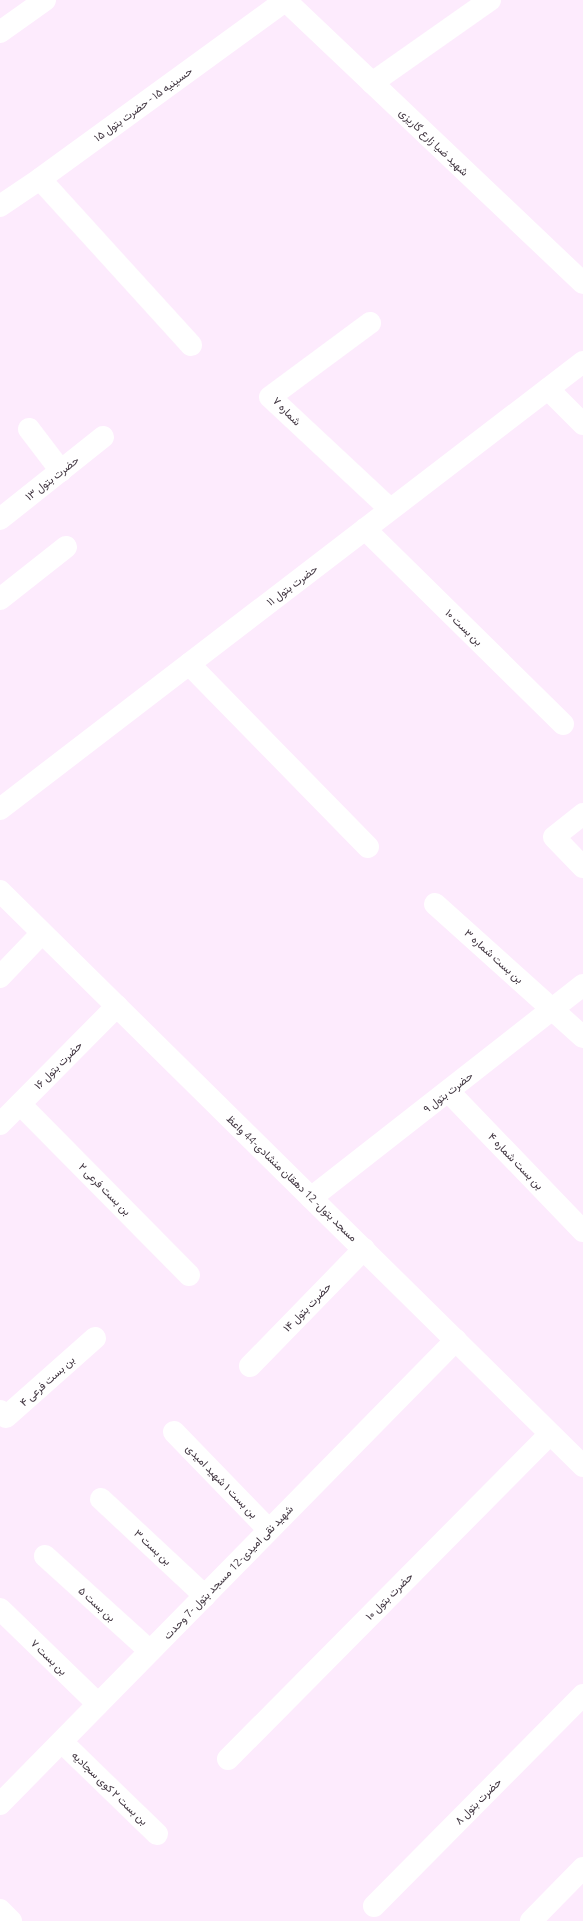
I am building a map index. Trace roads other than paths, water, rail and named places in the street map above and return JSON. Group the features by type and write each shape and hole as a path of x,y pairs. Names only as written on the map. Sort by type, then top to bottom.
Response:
{"street":[{"path":"0,32 45,0"},
{"name":"شهید ضیا زارع گاریزی","path":"285,0 583,283"},
{"name":"حسینیه ۱۵ - حضرت بتول ۱۵","path":"0,206 285,0"},
{"path":"372,83 490,0"},
{"path":"40,178 191,345"},
{"name":"شماره ۷","path":"370,323 270,397 390,509"},
{"name":"حضرت بتول ۱۱","path":"0,808 583,362"},
{"path":"548,388 583,424"},
{"path":"29,429 61,471"},
{"name":"حضرت بتول ۱۳","path":"0,518 103,437"},
{"name":"بن بست ۱۰","path":"364,529 563,724"},
{"path":"1,596 66,547"},
{"path":"189,664 368,847"},
{"path":"583,814 554,837 583,867"},
{"name":"مسجد بتول- 12 دهقان منشادی-44 واعظ","path":"0,891 583,1466"},
{"name":"بن بست شماره ۳","path":"434,904 553,1009 583,1038"},
{"path":"0,977 42,933"},
{"name":"حضرت بتول ۹","path":"311,1198 449,1092 583,985"},
{"name":"حضرت بتول ۱۶","path":"0,1124 117,1006"},
{"name":"بن بست شماره ۴","path":"449,1092 583,1231"},
{"name":"بن بست فرعی ۲","path":"20,1104 189,1275"},
{"name":"حضرت بتول ۱۴","path":"250,1366 364,1249"},
{"name":"بن بست فرعی ۴","path":"0,1411 6,1417 95,1338"},
{"name":"شهید نقی امیدی-12 مسجد بتول -7 وحدت","path":"0,1804 456,1340"},
{"name":"بن بست ۱ شهید امیدی","path":"174,1432 269,1530"},
{"name":"حضرت بتول ۱۰","path":"228,1759 550,1434"},
{"name":"بن بست ۳","path":"101,1499 205,1596"},
{"name":"بن بست ۵","path":"45,1556 150,1651"},
{"name":"بن بست ۷","path":"0,1609 98,1704"},
{"name":"حضرت بتول ۸","path":"374,1906 583,1695"},
{"name":"بن بست ۲ کوی سجادیه","path":"62,1742 157,1834"},
{"path":"531,1921 583,1868"},
{"path":"0,1910 11,1921"}]}
